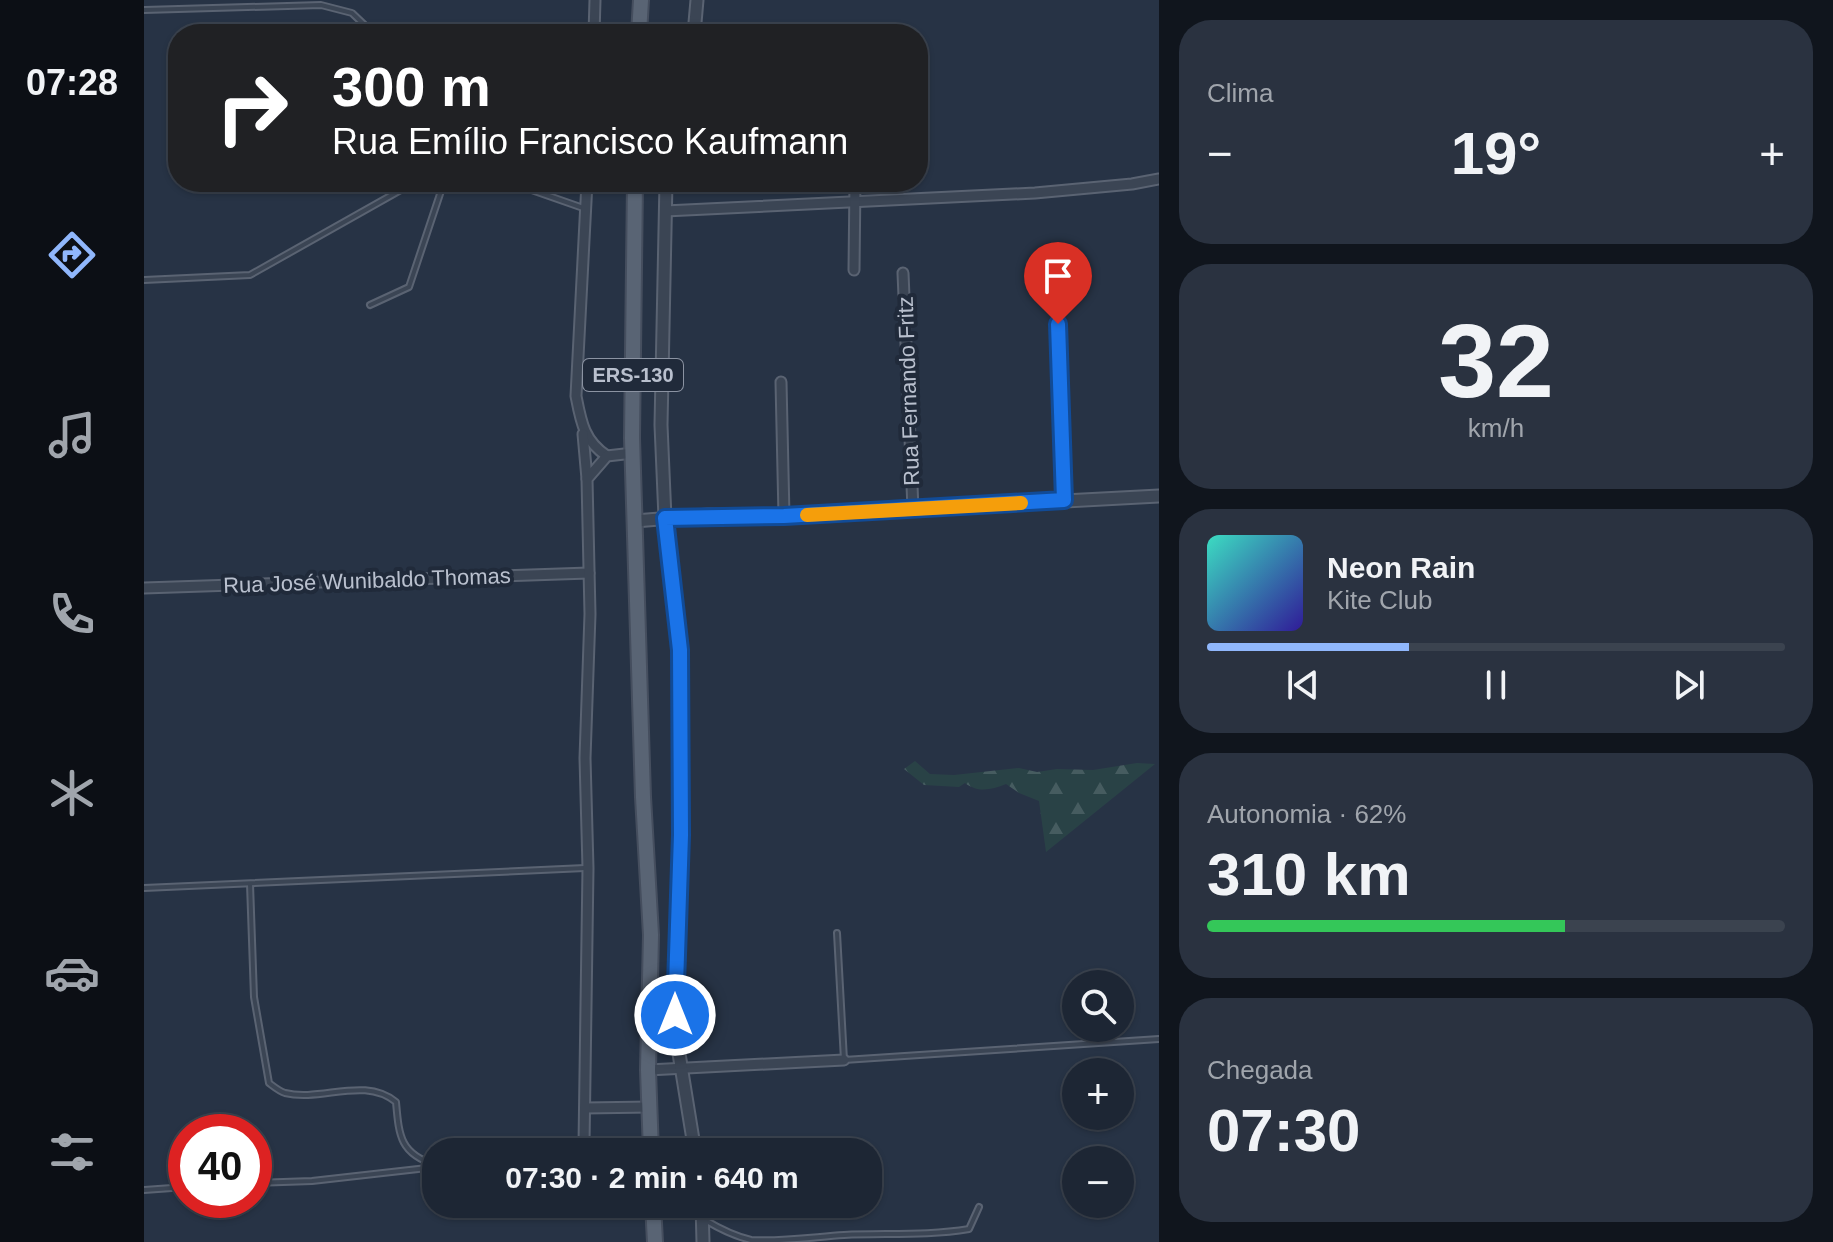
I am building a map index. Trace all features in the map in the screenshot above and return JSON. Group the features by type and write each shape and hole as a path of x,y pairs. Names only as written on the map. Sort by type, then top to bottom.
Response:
{"main road":[{"path":"640,24 641,0"},
{"name":"ERS-130","path":"635,192 633,453 643,797 651,935 648,1070 651,1138"},
{"path":"654,1218 655,1242"}],"street":[{"path":"594,24 595,0"},
{"path":"695,24 697,0"},
{"path":"665,211 1035,193 1159,179"},
{"path":"584,1138 588,868 585,758 590,614 587,479 583,430 576,396 587,192"},
{"path":"666,192 661,425 665,518 680,650 681,835 676,1035 693,1138"},
{"path":"854,270 855,192"},
{"path":"1056,266 1064,500"},
{"name":"Rua Fernando Fritz","path":"903,273 913,509"},
{"path":"781,382 784,516"},
{"path":"583,430 594,448 607,456 633,453"},
{"path":"587,479 607,456"},
{"path":"635,521 1159,496"},
{"name":"Rua José Wunibaldo Thomas","path":"144,588 589,573"},
{"path":"648,1070 844,1060"},
{"path":"585,1108 650,1107"},
{"path":"703,1219 703,1242"}],"lane":[{"path":"144,10 321,5 352,13 364,24"},
{"path":"144,280 250,275 397,192"},
{"path":"370,305 409,287 441,192"},
{"path":"538,192 586,209"},
{"path":"144,888 588,868"},
{"path":"250,883 254,997 269,1083 283,1093 366,1090 384,1093 396,1102 401,1139 411,1155 422,1160"},
{"path":"837,933 844,1060 1159,1039"},
{"path":"272,1182 312,1181 422,1168"},
{"path":"144,1190 168,1188"},
{"path":"703,1219 728,1233 752,1240 778,1241 969,1229 979,1207"}],"green space":[{"path":"915,761 930,774 954,775 1019,768 1037,772 1155,764 1046,852 1039,801 1006,784 985,790 965,783 959,787 924,785 904,769"}],"slow traffic":[{"path":"807,515 1021,503"}],"route":[{"path":"675,1015 681,835 680,650 665,518 784,516 1064,500 1058,324"}]}
